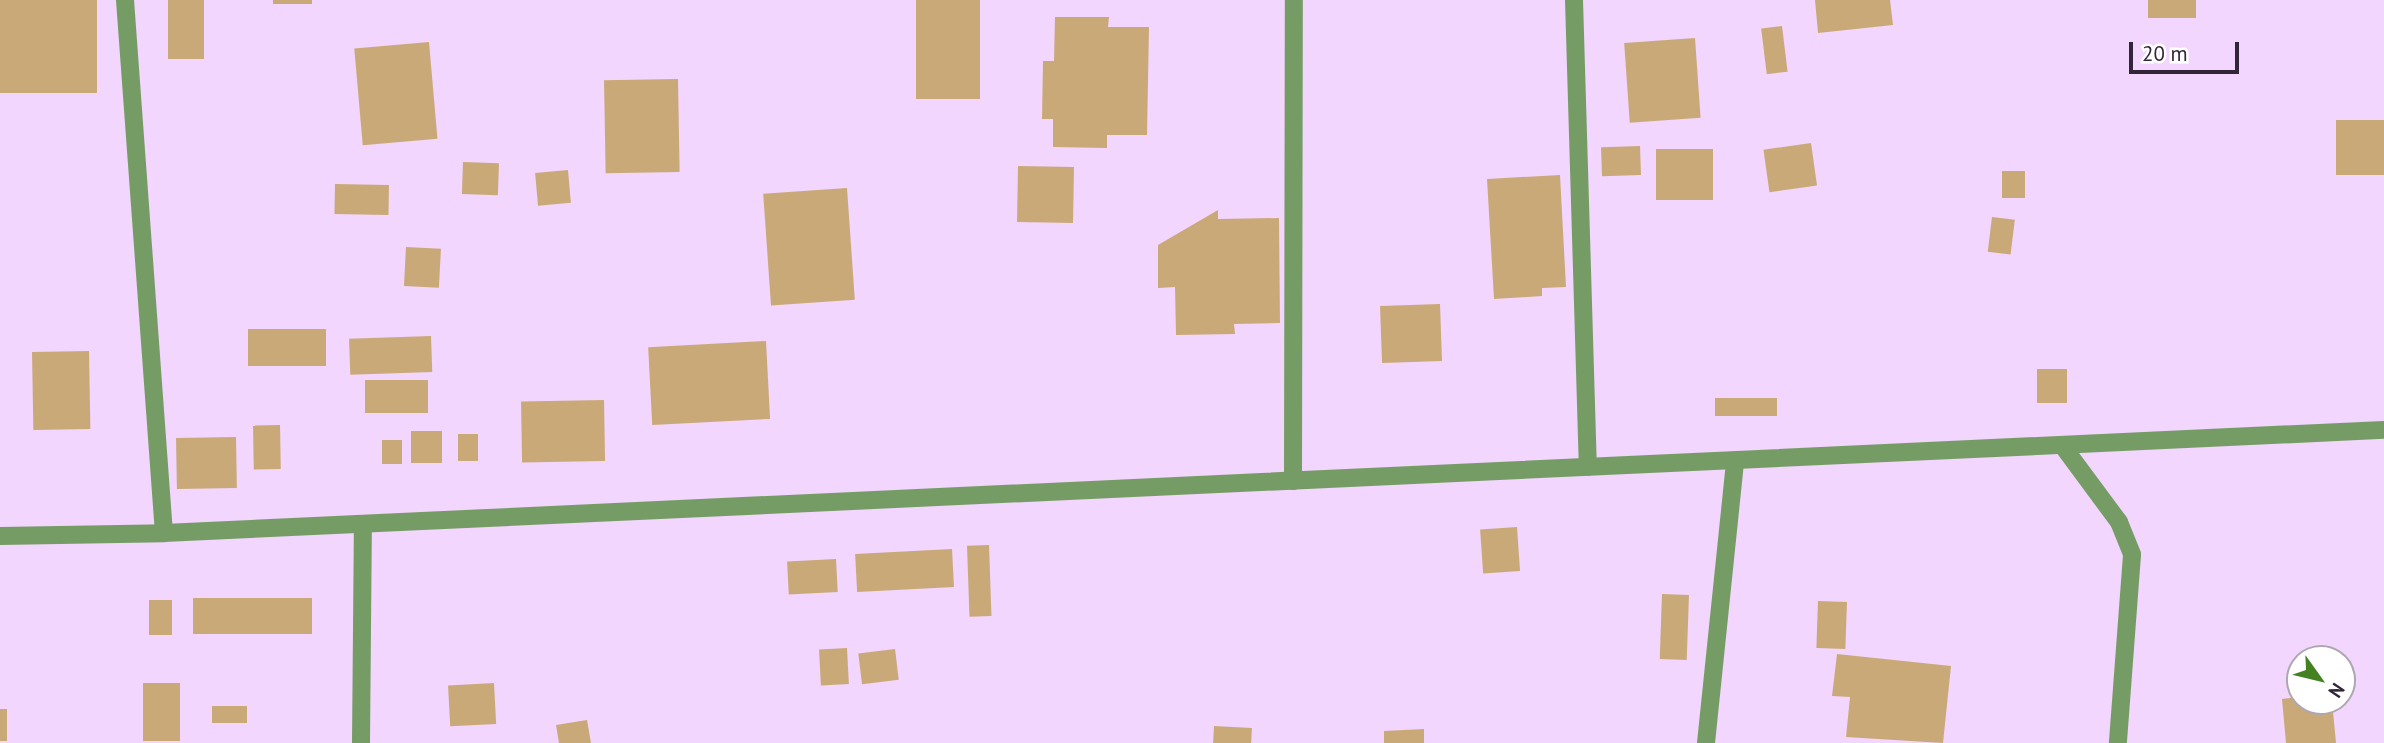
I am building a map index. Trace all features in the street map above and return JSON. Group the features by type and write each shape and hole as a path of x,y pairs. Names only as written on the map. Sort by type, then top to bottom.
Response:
{"street":[{"path":"125,0 164,533"},
{"path":"1293,481 1294,0"},
{"path":"1574,0 1588,467"},
{"path":"0,536 164,533 2384,430"},
{"path":"2062,445 2119,522 2132,555 2118,743"},
{"path":"1706,743 1735,460"},
{"path":"361,743 363,524"}],"building":[{"path":"0,0 97,0 97,93 0,93"},
{"path":"168,0 204,0 204,59 168,59"},
{"path":"273,0 312,0 312,4 273,4"},
{"path":"916,0 980,0 980,99 916,99"},
{"path":"1815,0 1890,0 1893,25 1818,33"},
{"path":"2148,0 2196,0 2196,18 2148,18"},
{"path":"1055,17 1109,17 1108,27 1149,27 1147,135 1107,135 1107,148 1053,147 1053,119 1042,119 1043,61 1054,61"},
{"path":"1782,26 1788,72 1767,74 1761,29"},
{"path":"1695,38 1701,118 1630,123 1624,43"},
{"path":"429,42 437,139 363,145 354,49"},
{"path":"678,79 680,172 606,173 604,80"},
{"path":"2336,120 2384,120 2384,175 2336,175"},
{"path":"1811,143 1817,186 1769,192 1763,150"},
{"path":"1640,146 1641,175 1602,176 1601,147"},
{"path":"1656,149 1713,149 1713,200 1656,200"},
{"path":"463,162 499,163 498,195 462,194"},
{"path":"1018,166 1074,167 1073,223 1017,222"},
{"path":"568,170 571,203 538,206 535,173"},
{"path":"2002,171 2025,171 2025,198 2002,198"},
{"path":"1560,175 1566,287 1542,288 1542,296 1494,299 1487,179"},
{"path":"335,184 389,185 388,215 334,214"},
{"path":"847,188 855,300 771,306 763,194"},
{"path":"1218,210 1218,219 1279,218 1280,323 1234,324 1235,334 1176,335 1175,287 1158,288 1158,245"},
{"path":"1992,217 2015,220 2011,255 1988,252"},
{"path":"406,247 441,249 439,288 404,286"},
{"path":"1440,304 1442,361 1382,363 1380,306"},
{"path":"248,329 326,329 326,366 248,366"},
{"path":"431,336 432,372 350,375 349,339"},
{"path":"766,341 770,419 652,425 648,347"},
{"path":"89,351 90,429 33,430 32,352"},
{"path":"2037,369 2067,369 2067,403 2037,403"},
{"path":"365,380 428,380 428,413 365,413"},
{"path":"1715,398 1777,398 1777,416 1715,416"},
{"path":"604,400 605,461 522,462 521,401"},
{"path":"253,425 280,425 281,469 254,469"},
{"path":"411,431 442,431 442,463 411,463"},
{"path":"458,434 478,434 478,461 458,461"},
{"path":"236,437 237,488 177,489 176,438"},
{"path":"382,440 402,440 402,464 382,464"},
{"path":"1517,527 1520,571 1483,573 1480,530"},
{"path":"989,545 991,616 969,617 967,546"},
{"path":"952,549 954,587 857,592 855,554"},
{"path":"836,559 838,592 789,595 787,562"},
{"path":"1662,594 1689,595 1687,660 1660,659"},
{"path":"193,598 312,598 312,634 193,634"},
{"path":"149,600 172,600 172,635 149,635"},
{"path":"1818,601 1847,602 1845,649 1816,648"},
{"path":"847,648 849,684 821,685 819,649"},
{"path":"895,649 899,680 862,684 858,654"},
{"path":"1837,654 1951,666 1943,743 1846,737 1850,697 1832,696"},
{"path":"143,683 180,683 180,741 143,741"},
{"path":"494,683 496,724 450,726 448,685"},
{"path":"2282,699 2286,699 2286,715 2333,715 2336,743 2286,743"},
{"path":"212,706 247,706 247,723 212,723"},
{"path":"0,709 7,709 7,741 0,741"},
{"path":"587,720 591,743 559,743 556,725"},
{"path":"1214,726 1252,728 1251,743 1213,743"},
{"path":"1424,729 1424,743 1384,743 1384,731"}]}
